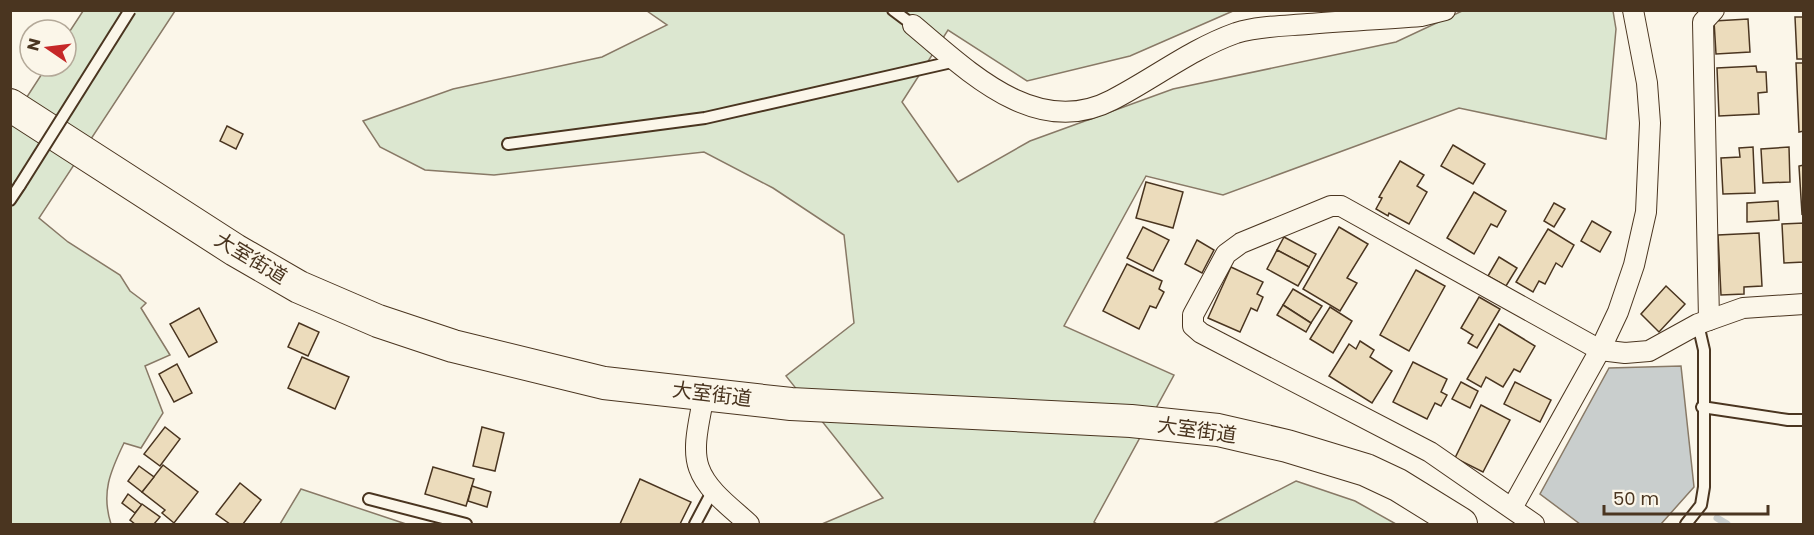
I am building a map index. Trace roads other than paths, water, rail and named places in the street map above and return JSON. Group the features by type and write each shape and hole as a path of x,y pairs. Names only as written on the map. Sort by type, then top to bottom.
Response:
{"main road":[{"name":"大室街道","path":"10,105 244,255 299,287 378,321 453,346 604,383 791,404 1131,421 1218,430 1287,446 1366,470 1398,484 1461,525"}],"street":[{"path":"913,25 989,86 1017,103 1051,111 1086,110 1110,102 1213,42 1239,32 1265,27 1421,16 1445,10"},
{"path":"1512,508 1600,350 1618,312 1634,265 1646,212 1650,123 1647,83 1634,10"},
{"path":"1703,322 1704,22 1714,10"},
{"path":"1534,525 1430,452 1201,333 1193,326 1193,315 1226,255 1241,243 1331,206 1341,206 1600,350 1625,353 1649,351 1703,322 1743,308 1803,304"},
{"path":"704,393 696,447 699,469 713,490 749,525"}],"lane":[{"path":"10,200 130,10"},
{"path":"893,10 913,25"},
{"path":"508,144 705,118 956,61"},
{"path":"1686,525 1701,505 1704,487 1703,322"},
{"path":"1702,407 1788,420 1803,420"},
{"path":"695,525 713,490"},
{"path":"369,499 466,525"}],"waterway":[{"path":"1717,518 1727,524"}]}
